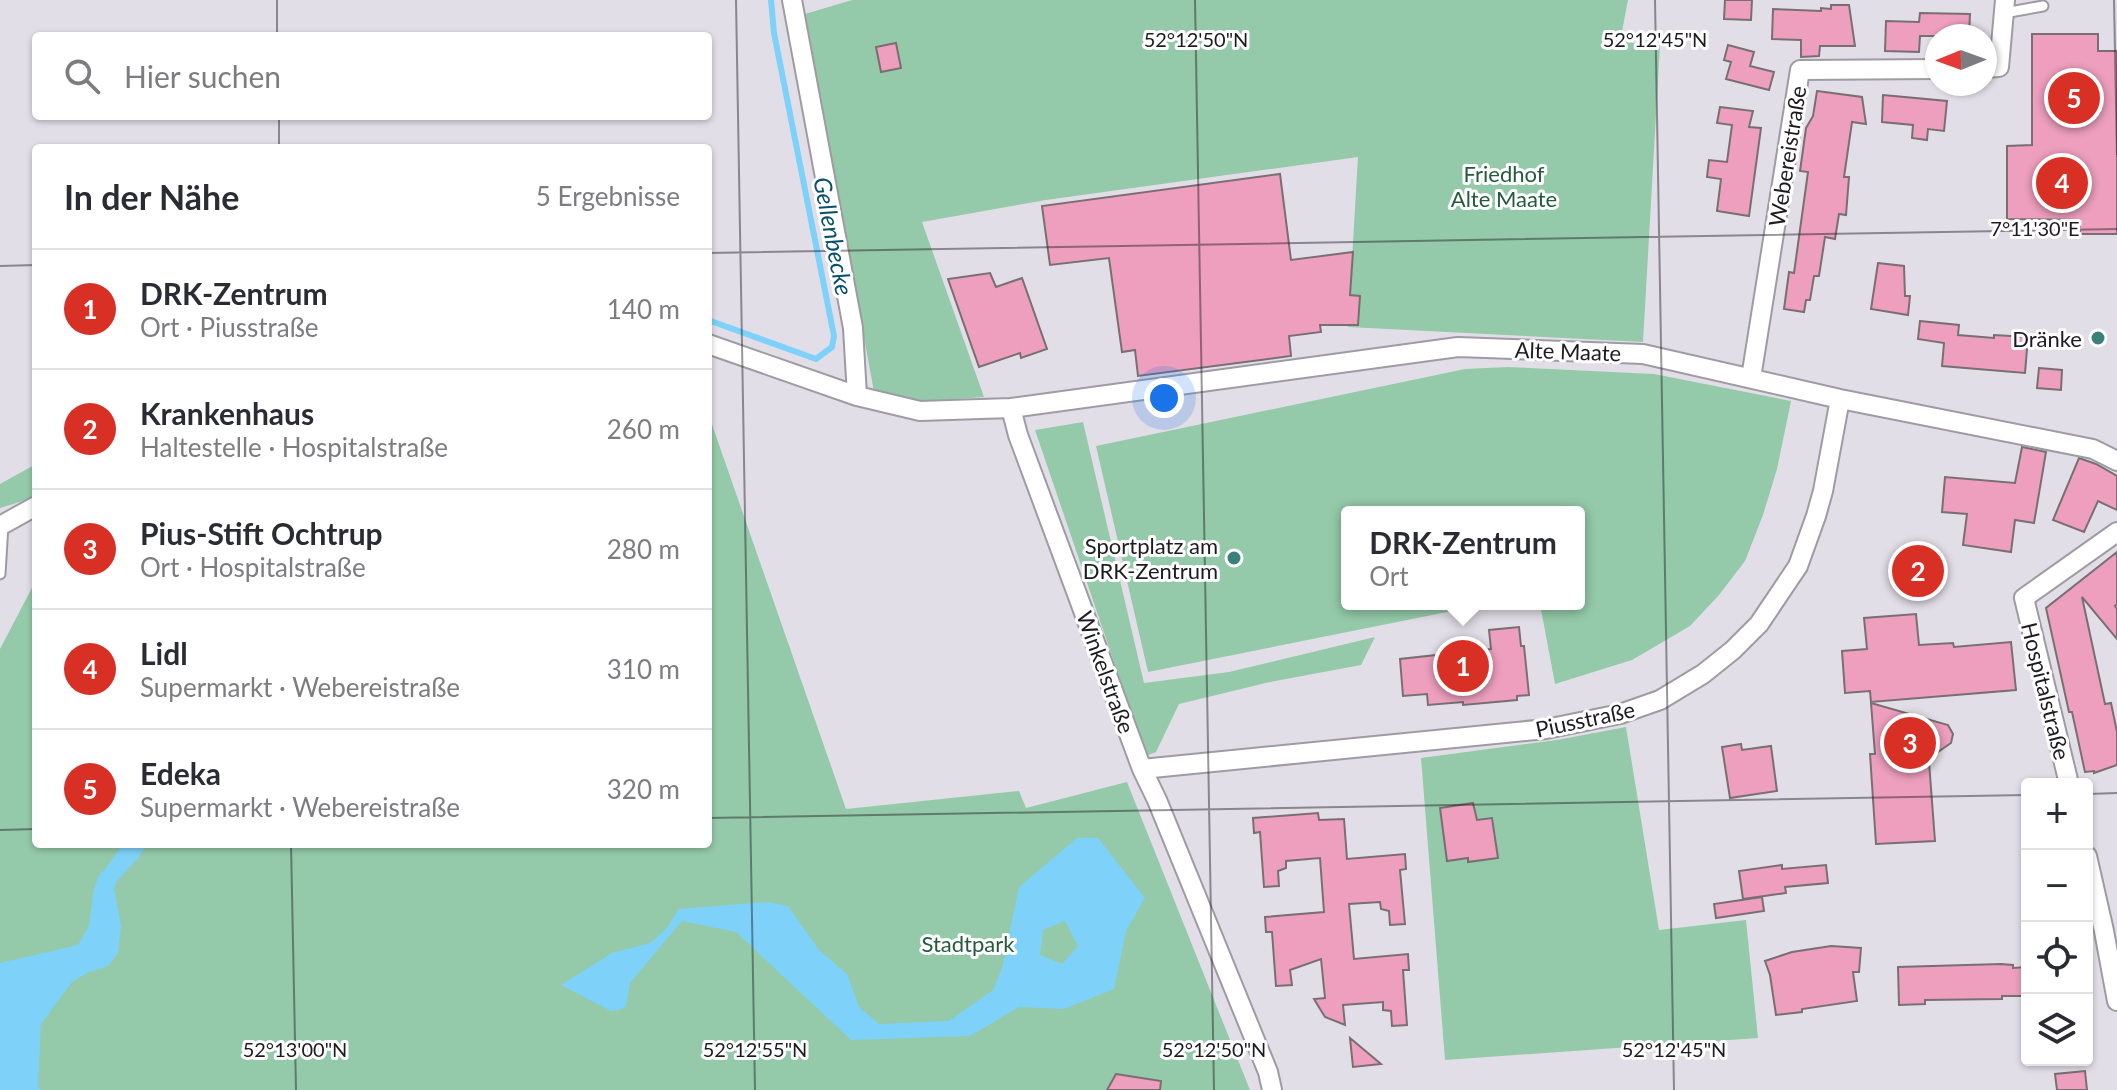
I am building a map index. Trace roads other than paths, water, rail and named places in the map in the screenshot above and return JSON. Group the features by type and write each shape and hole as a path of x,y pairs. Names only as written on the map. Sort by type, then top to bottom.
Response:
{"street":[{"path":"792,0 853,328 857,396"},
{"path":"1997,67 2005,7"},
{"name":"Webereistraße","path":"1751,378 1800,70 1925,69"},
{"path":"712,345 857,396 920,411 1011,408"},
{"name":"Alte Maate","path":"1011,408 1458,347 1643,354 1840,399 2093,449 2117,461"},
{"name":"Piusstraße","path":"1142,769 1516,733 1620,714 1660,700 1703,674 1765,628 1798,566 1808,540 1823,491 1840,399"},
{"name":"Winkelstraße","path":"1011,408 1018,435 1142,769 1268,1072 1272,1090"},
{"path":"2,526 32,508"},
{"name":"Hospitalstraße","path":"2068,778 2024,598 2117,532"},
{"path":"2093,880 2114,965 2117,1001"}],"lane":[{"path":"2005,7 2043,6"},
{"path":"0,574 2,526"}],"water":[{"path":"1077,838 1098,838 1145,898 1126,931 1114,989 1064,1009 1019,1007 970,1036 851,1040 736,932 682,921 630,983 626,1006 619,1010 611,1011 561,985 612,953 650,943 666,929 679,909 768,902 788,906 819,950 847,974 859,1007 879,1024 949,1021 993,990 1002,968 1019,887","holes":["1065,921 1078,946 1062,964 1040,955 1043,930"]},
{"path":"120,848 145,848 114,888 121,926 118,953 108,966 72,982 41,1024 40,1090 0,1090 0,963 78,945 89,926 94,888"}],"waterway":[{"name":"Gellenbecke","path":"712,321 816,359 832,347 834,336 774,33 771,0"}],"place":[{"name":"Edeka","path":"2074,98"},
{"name":"Lidl","path":"2062,183"},
{"name":"Dränke","path":"2098,338"},
{"name":"Sportplatz am DRK-Zentrum","path":"1234,558"},
{"name":"Krankenhaus","path":"1918,571"},
{"name":"DRK-Zentrum","path":"1463,666"},
{"name":"Pius-Stift Ochtrup","path":"1910,743"}],"park label":[{"name":"Friedhof Alte Maate","path":"1504,186"},
{"name":"Stadtpark","path":"968,943"}]}
